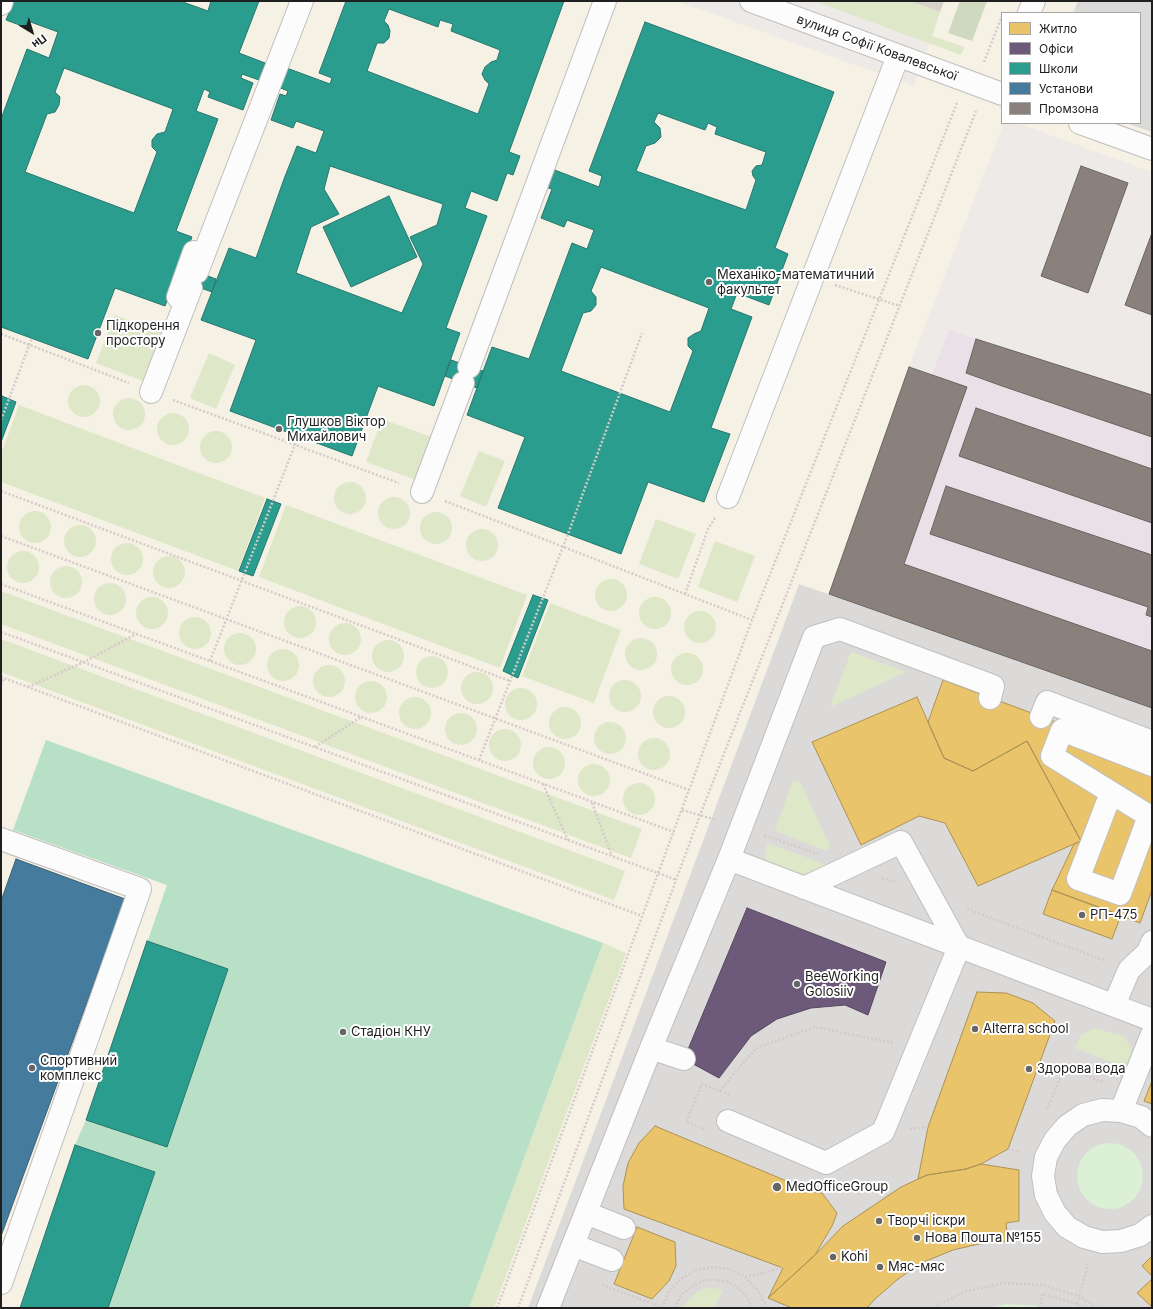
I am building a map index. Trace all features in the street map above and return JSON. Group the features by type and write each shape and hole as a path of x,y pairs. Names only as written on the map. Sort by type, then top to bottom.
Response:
{"street":[{"path":"151,392 302,1"},
{"path":"422,492 605,1"},
{"name":"вулиця Софії Ковалевської","path":"751,1 898,56 994,87"},
{"path":"1029,12 1034,1"},
{"path":"728,497 898,56"},
{"path":"192,285 178,297 241,123"},
{"path":"1083,124 1152,149"},
{"path":"548,1308 651,1048 729,859 814,637 840,629 993,686 990,698"},
{"path":"1042,717 1047,702 1152,742"},
{"path":"1111,793 1052,756 1062,730 1152,765"},
{"path":"1,839 140,889 1,1283"},
{"path":"804,888 901,842 959,947"},
{"path":"729,859 1152,1020"},
{"path":"1114,1005 1129,970 1148,952 1152,942"},
{"path":"728,1121 826,1163 883,1132 959,947"},
{"path":"1121,1111 1152,1034"},
{"path":"651,1048 684,1060"},
{"path":"1152,1126 1141,1117 1121,1111 1102,1110 1083,1116 1067,1126 1055,1140 1046,1157 1044,1176 1046,1195 1055,1213 1067,1227 1084,1237 1102,1242 1121,1241 1140,1235 1152,1226"},
{"path":"586,1213 624,1228"},
{"path":"573,1245 612,1260"}],"path":[{"path":"994,87 1001,25"},
{"path":"497,1308 752,620 958,101"},
{"path":"518,1308 700,815 977,108"},
{"path":"812,278 900,306"},
{"path":"479,760 563,546 642,333"},
{"path":"1,334 151,392 422,492 752,620"},
{"path":"1,420 32,338"},
{"path":"210,661 298,436"},
{"path":"1,491 510,681"},
{"path":"684,594 708,529 728,497"},
{"path":"1,536 689,790"},
{"path":"1,584 674,832"},
{"path":"1,632 677,880"},
{"path":"28,687 84,662 136,634"},
{"path":"1,685 2,677 642,916"},
{"path":"314,747 361,717"},
{"path":"543,784 568,840"},
{"path":"592,802 612,856"},
{"path":"682,810 711,819"},
{"path":"708,1131 686,1122 702,1084 720,1091 756,1048 815,1027 897,1044"},
{"path":"1047,1110 1065,1067 1107,1083"},
{"path":"1078,1304 1088,1262"},
{"path":"596,1282 662,1307 669,1291 681,1279 696,1270 712,1267 730,1269 745,1277 757,1289 766,1308"},
{"path":"745,1277 783,1268"},
{"path":"675,1308 681,1295 691,1287 702,1281 715,1280 728,1282 739,1289 748,1298 752,1308"},
{"path":"933,1308 964,1292 1003,1283 1042,1285 1079,1296 1098,1308"},
{"path":"1040,1308 1042,1294 1078,1304 1084,1308"}],"shaded area":[{"path":"1,1 677,1 914,86 944,1 1152,1 1152,172 1020,124 1141,124 1141,12 1001,12 1001,124 1004,124 909,367 829,594 799,584 528,1308 1,1308"},
{"path":"909,1 944,1 940,12"},
{"path":"1078,1 1152,1 1152,132 1129,124 1141,124 1141,12 1073,12"},
{"path":"949,330 1152,395 1152,708 829,594 909,367 932,375"},
{"path":"799,584 1152,708 1152,1308 528,1308"},
{"path":"869,884 930,904 923,924 862,904"},
{"path":"1001,933 1100,970 1094,985 995,948"},
{"path":"1136,982 1152,988 1152,1010 1129,1002"}],"green space":[{"path":"814,1 909,1 940,12 932,36 964,47 961,55"},
{"path":"960,1 987,1 972,41 948,33"},
{"path":"115,315 162,333 143,381 96,363"},
{"path":"209,353 235,365 216,409 190,398"},
{"path":"81,385 87,385 97,392 100,401 99,407 93,414 87,417 81,417 71,410 68,404 68,398 75,388"},
{"path":"126,398 132,398 142,405 145,414 144,420 138,427 132,430 126,430 116,423 113,417 113,411 120,401"},
{"path":"19,405 265,498 238,571 1,482 1,454"},
{"path":"170,413 176,413 186,420 189,429 188,435 182,442 176,445 170,445 160,438 157,432 157,426 164,416"},
{"path":"382,419 434,438 419,481 366,462"},
{"path":"213,431 219,431 229,438 232,447 231,453 225,460 219,463 213,463 203,456 200,450 200,444 207,434"},
{"path":"479,451 505,461 486,507 460,496"},
{"path":"347,482 353,482 363,489 366,498 365,504 359,511 353,514 347,514 337,507 334,501 334,495 341,485"},
{"path":"391,497 397,497 407,504 410,513 409,519 403,526 397,529 391,529 381,522 378,516 378,510 385,500"},
{"path":"286,505 527,595 500,668 259,577"},
{"path":"32,511 38,511 48,518 51,527 50,533 44,540 38,543 32,543 22,536 19,530 19,524 26,514"},
{"path":"433,512 439,512 449,519 452,528 451,534 445,541 439,544 433,544 423,537 420,531 420,525 427,515"},
{"path":"656,519 696,534 678,579 639,564"},
{"path":"77,525 83,525 93,532 96,541 95,547 89,554 83,557 77,557 67,550 64,544 64,538 71,528"},
{"path":"479,529 485,529 495,536 498,545 497,551 491,558 485,561 479,561 469,554 466,548 466,542 473,532"},
{"path":"715,541 755,556 737,602 698,587"},
{"path":"124,543 130,543 140,550 143,559 142,565 136,572 130,575 124,575 114,568 111,562 111,556 118,546"},
{"path":"20,551 26,551 36,558 39,567 38,573 32,580 26,583 20,583 10,576 7,570 7,564 14,554"},
{"path":"166,556 172,556 182,563 185,572 184,578 178,585 172,588 166,588 156,581 153,575 153,569 160,559"},
{"path":"63,566 69,566 79,573 82,582 81,588 75,595 69,598 63,598 53,591 50,585 50,579 57,569"},
{"path":"608,579 614,579 624,586 627,595 626,601 620,608 614,611 608,611 598,604 595,598 595,592 602,582"},
{"path":"107,583 113,583 123,590 126,599 125,605 119,612 113,615 107,615 97,608 94,602 94,596 101,586"},
{"path":"1,591 642,829 631,858 1,624"},
{"path":"149,597 155,597 165,604 168,613 167,619 161,626 155,629 149,629 139,622 136,616 136,610 143,600"},
{"path":"652,597 658,597 668,604 671,613 670,619 664,626 658,629 652,629 642,622 639,616 639,610 646,600"},
{"path":"550,603 621,630 594,703 522,676"},
{"path":"297,606 303,606 313,613 316,622 315,628 309,635 303,638 297,638 287,631 284,625 284,619 291,609"},
{"path":"697,611 703,611 713,618 716,627 715,633 709,640 703,643 697,643 687,636 684,630 684,624 691,614"},
{"path":"192,617 198,617 208,624 211,633 210,639 204,646 198,649 192,649 182,642 179,636 179,630 186,620"},
{"path":"342,623 348,623 358,630 361,639 360,645 354,652 348,655 342,655 332,648 329,642 329,636 336,626"},
{"path":"237,633 243,633 253,640 256,649 255,655 249,662 243,665 237,665 227,658 224,652 224,646 231,636"},
{"path":"638,638 644,638 654,645 657,654 656,660 650,667 644,670 638,670 628,663 625,657 625,651 632,641"},
{"path":"1,639 625,871 614,900 1,672"},
{"path":"385,640 391,640 401,647 404,656 403,662 397,669 391,672 385,672 375,665 372,659 372,653 379,643"},
{"path":"280,649 286,649 296,656 299,665 298,671 292,678 286,681 280,681 270,674 267,668 267,662 274,652"},
{"path":"851,652 906,672 830,707"},
{"path":"684,653 690,653 700,660 703,669 702,675 696,682 690,685 684,685 674,678 671,672 671,666 678,656"},
{"path":"429,656 435,656 445,663 448,672 447,678 441,685 435,688 429,688 419,681 416,675 416,669 423,659"},
{"path":"326,665 332,665 342,672 345,681 344,687 338,694 332,697 326,697 316,690 313,684 313,678 320,668"},
{"path":"474,672 480,672 490,679 493,688 492,694 486,701 480,704 474,704 464,697 461,691 461,685 468,675"},
{"path":"622,680 628,680 638,687 641,696 640,702 634,709 628,712 622,712 612,705 609,699 609,693 616,683"},
{"path":"368,681 374,681 384,688 387,697 386,703 380,710 374,713 368,713 358,706 355,700 355,694 362,684"},
{"path":"518,688 524,688 534,695 537,704 536,710 530,717 524,720 518,720 508,713 505,707 505,701 512,691"},
{"path":"666,696 672,696 682,703 685,712 684,718 678,725 672,728 666,728 656,721 653,715 653,709 660,699"},
{"path":"412,697 418,697 428,704 431,713 430,719 424,726 418,729 412,729 402,722 399,716 399,710 406,700"},
{"path":"562,707 568,707 578,714 581,723 580,729 574,736 568,739 562,739 552,732 549,726 549,720 556,710"},
{"path":"458,713 464,713 474,720 477,729 476,735 470,742 464,745 458,745 448,738 445,732 445,726 452,716"},
{"path":"607,722 613,722 623,729 626,738 625,744 619,751 613,754 607,754 597,747 594,741 594,735 601,725"},
{"path":"502,729 508,729 518,736 521,745 520,751 514,758 508,761 502,761 492,754 489,748 489,742 496,732"},
{"path":"651,738 657,738 667,745 670,754 669,760 663,767 657,770 651,770 641,763 638,757 638,751 645,741"},
{"name":"Стадіон КНУ","path":"46,740 603,943 469,1308 20,1308 75,1145 86,1120 167,885 13,830"},
{"path":"546,747 552,747 562,754 565,763 564,769 558,776 552,779 546,779 536,772 533,766 533,760 540,750"},
{"path":"591,764 597,764 607,771 610,780 609,786 603,793 597,796 591,796 581,789 578,783 578,777 585,767"},
{"path":"793,780 801,783 830,846 827,851 775,831"},
{"path":"636,783 642,783 652,790 655,799 654,805 648,812 642,815 636,815 626,808 623,802 623,796 630,786"},
{"path":"767,843 827,865 799,877 773,868 765,857"},
{"path":"603,943 626,953 494,1308 469,1308"},
{"path":"1094,1028 1123,1036 1132,1048 1126,1068 1075,1048 1080,1036"},
{"path":"1104,1143 1116,1143 1129,1148 1134,1152 1141,1163 1143,1176 1141,1189 1134,1200 1123,1207 1116,1209 1104,1209 1091,1204 1082,1195 1077,1182 1077,1170 1082,1157 1091,1148"},
{"path":"713,1288 723,1290 714,1308 683,1308 694,1294 703,1289"},
{"path":"1006,1304 1040,1306 1046,1308 987,1308"}],"building: Житло":[{"path":"943,680 1152,758 1152,890 1140,923 1052,890 1074,844 1081,841 1027,741 973,771 944,758 928,722"},
{"path":"917,697 944,758 973,771 1027,741 1081,841 978,886 945,823 919,816 861,845 812,742"},
{"name":"РП-475","path":"1052,890 1121,915 1112,939 1043,914"},
{"path":"977,992 1006,993 1033,1003 1055,1021 1008,1149 981,1164 966,1169 927,1175 918,1179 928,1127"},
{"path":"1152,1081 1152,1104 1144,1101"},
{"path":"655,1126 813,1192 822,1193 837,1213 832,1226 815,1255 768,1298 783,1268 624,1209 623,1186 628,1163 639,1143"},
{"path":"981,1164 1019,1170 1019,1221 1006,1223 1008,1241 979,1244 953,1250 919,1264 897,1280 867,1308 792,1308 768,1298 815,1255 843,1226 901,1187 927,1175 966,1169"},
{"path":"637,1227 675,1242 676,1266 669,1281 652,1299 614,1284"},
{"path":"1152,1256 1152,1276 1142,1266"},
{"path":"1152,1279 1152,1307 1137,1293"}],"building: Офіси":[{"name":"BeeWorking Golosiiv","path":"747,908 886,962 868,1015 845,1005 811,1008 777,1019 751,1036 719,1078 684,1059"}],"building: Школи":[{"path":"14,1 180,1 208,11 211,1 259,1 239,53 265,63 259,80 242,74 241,78 253,83 243,110 208,97 210,92 204,89 196,111 218,119 176,231 192,237 165,306 115,288 88,359 1,327 1,119 27,49 49,58 58,32 28,21 25,27 6,20","holes":["64,68 173,109 165,132 157,134 152,140 152,147 157,152 134,213 25,172 47,114 55,112 59,105 60,97 55,92"]},
{"path":"346,1 564,1 509,152 520,156 513,175 507,173 497,201 471,191 465,208 487,216 446,328 460,333 434,406 378,386 352,456 230,411 256,340 201,320 229,248 256,258 297,146 316,153 324,131 296,121 293,128 271,120 280,94 286,96 288,91 278,87 284,67 330,84 332,78 319,73","holes":["389,9 438,27 440,20 453,24 451,31 500,50 497,60 491,62 485,67 482,74 489,84 478,114 367,71 377,43 384,43 389,38 390,31 388,25 384,21","330,166 443,204 437,225 410,237 423,264 402,313 296,273 311,227 339,214 324,189"]},
{"name":"Механіко-математичний факультет","path":"645,22 834,92 775,248 788,254 769,305 737,293 731,309 752,317 711,428 730,434 704,502 648,482 621,554 498,508 525,437 467,415 492,347 529,359 572,243 587,249 594,230 567,220 564,227 541,218 552,189 545,187 552,169 599,187 602,176 589,171","holes":["658,113 705,130 708,123 717,127 715,134 766,152 762,165 756,166 752,171 756,180 746,210 636,171 646,146 655,143 661,137 660,128 654,122","601,267 709,308 701,331 688,338 688,346 693,351 670,412 561,371 583,313 591,311 596,305 596,297 591,291"]},
{"path":"389,196 417,257 351,287 323,227"},
{"path":"181,266 216,279 212,292 176,279"},
{"path":"451,360 483,371 477,388 445,376"},
{"path":"2,396 16,402 1,442 1,398"},
{"path":"267,499 281,504 253,576 239,571"},
{"path":"533,595 548,600 518,678 503,671"},
{"path":"147,941 228,969 167,1147 86,1120"},
{"path":"75,1145 155,1172 108,1308 20,1308"}],"building: Установи":[{"name":"Спортивний комплекс","path":"16,859 125,899 1,1236 1,901"}],"building: Промзона":[{"path":"1081,166 1128,183 1088,293 1041,276"},
{"path":"1152,233 1152,315 1125,305"},
{"path":"976,339 1152,395 1152,437 966,373"},
{"path":"909,367 967,387 904,564 1152,651 1152,708 829,594"},
{"path":"976,408 1152,469 1152,523 959,456"},
{"path":"946,486 1152,555 1152,617 1146,615 1148,607 930,534"}],"place":[{"name":"Механіко-математичний факультет","path":"709,282"},
{"name":"Підкорення простору","path":"98,333"},
{"name":"Глушков Віктор Михайлович","path":"279,429"},
{"name":"РП-475","path":"1082,915"},
{"name":"BeeWorking Golosiiv","path":"797,984"},
{"name":"Alterra school","path":"975,1029"},
{"name":"Стадіон КНУ","path":"343,1032"},
{"name":"Спортивний комплекс","path":"32,1068"},
{"name":"Здорова вода","path":"1029,1069"},
{"name":"MedOfficeGroup","path":"777,1187"},
{"name":"Творчі іскри","path":"879,1221"},
{"name":"Нова Пошта №155","path":"917,1238"},
{"name":"Kohi","path":"833,1257"},
{"name":"Мяс-мяс","path":"880,1267"}]}
